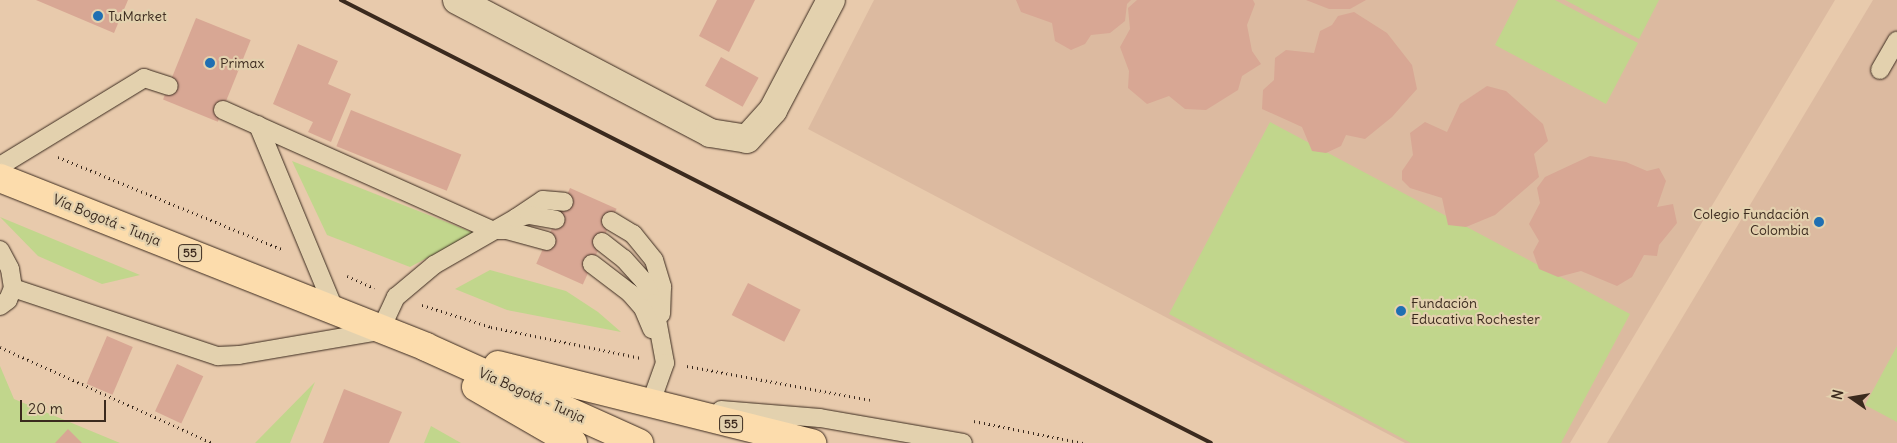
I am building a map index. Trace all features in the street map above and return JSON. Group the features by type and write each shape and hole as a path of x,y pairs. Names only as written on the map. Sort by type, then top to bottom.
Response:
{"highway":[{"name":"Vía Bogotá - Tunja","path":"0,178 335,311 380,331 426,347 650,405 812,443"},
{"name":"Vía Bogotá - Tunja","path":"380,331 573,443"},
{"name":"Vía Bogotá - Tunja","path":"426,347 639,443"},
{"name":"Vía Bogotá - Tunja","path":"650,405 745,443"}],"street":[{"path":"456,0 710,133 747,139 773,110 831,0"}],"lane":[{"path":"1880,70 1897,41"},
{"path":"0,166 144,78 169,86"},
{"path":"223,110 491,230 506,230 547,241"},
{"path":"258,125 335,311"},
{"path":"13,288 218,356 239,355 380,331 396,297 434,265 491,230 516,218 543,200 564,202"},
{"path":"516,218 529,215 556,220"},
{"path":"611,221 633,234 654,260 662,287 660,344"},
{"path":"602,242 624,259 644,281 654,303 665,363 650,405 820,418 959,442"},
{"path":"0,250 10,269 13,288 8,300 0,306"},
{"path":"592,264 619,282 643,308 660,344"}],"path":[{"path":"32,146 396,297 490,327 665,363 877,402"},
{"path":"0,347 213,443"},
{"path":"966,420 1083,443"}],"shaded area":[{"name":"Fundación Educativa Rochester","path":"874,0 1835,0 1570,443 1405,443 808,129"},
{"name":"Colegio Fundación Colombia","path":"1873,0 1897,0 1897,443 1607,443"}],"green space":[{"path":"1518,0 1555,0 1638,43 1606,104 1495,45"},
{"path":"1565,0 1659,0 1639,39"},
{"path":"1270,122 1630,314 1561,443 1411,443 1169,314"},
{"path":"292,161 474,233 410,267 327,235"},
{"path":"0,217 140,275 102,284 38,256"},
{"path":"490,270 566,291 598,312 621,332 507,310 455,289"},
{"path":"1897,346 1897,422 1865,405"},
{"path":"0,366 14,399 120,443 0,443"},
{"path":"315,382 290,443 255,443"},
{"path":"431,426 461,443 424,443"}],"building":[{"name":"TuMarket","path":"36,0 128,0 114,33"},
{"path":"717,0 755,0 729,52 699,36"},
{"path":"1016,0 1131,0 1127,4 1125,21 1110,33 1091,35 1085,44 1071,50 1055,41 1052,23 1021,12"},
{"path":"1137,0 1253,0 1255,4 1247,25 1252,51 1261,64 1242,76 1238,90 1206,110 1185,109 1169,96 1147,104 1128,88 1129,71 1120,47 1130,29 1128,8"},
{"path":"1306,0 1366,0 1350,9 1329,9"},
{"path":"1354,12 1387,33 1412,65 1417,89 1392,117 1365,139 1346,135 1341,146 1326,153 1312,151 1302,127 1262,109 1263,90 1274,80 1275,58 1286,50 1314,53 1320,31 1332,25 1338,16"},
{"name":"Primax","path":"196,18 251,40 218,122 163,100"},
{"path":"298,44 338,61 328,84 351,94 331,142 308,132 313,122 273,104"},
{"path":"721,57 759,78 743,107 705,86"},
{"path":"1487,86 1506,91 1543,124 1548,141 1534,154 1539,177 1495,215 1466,227 1448,225 1442,198 1410,188 1402,180 1402,171 1413,155 1410,133 1425,122 1447,132 1460,104"},
{"path":"351,110 461,155 447,191 336,146"},
{"path":"1590,156 1626,162 1647,171 1659,168 1666,181 1657,207 1673,204 1677,223 1659,245 1657,256 1644,255 1632,277 1617,286 1581,271 1558,277 1539,269 1533,252 1539,241 1529,224 1540,203 1537,188 1545,177"},
{"path":"570,188 617,209 583,285 536,264"},
{"path":"748,283 801,310 784,342 732,315"},
{"path":"107,336 133,347 112,395 87,384"},
{"path":"177,364 203,376 181,423 155,411"},
{"path":"344,389 402,412 389,443 323,443"},
{"path":"68,429 82,443 55,443"}],"railway":[{"path":"341,0 1211,443"}],"place":[{"name":"TuMarket","path":"98,16"},
{"name":"Primax","path":"210,63"},
{"name":"Colegio Fundación Colombia","path":"1819,222"},
{"name":"Fundación Educativa Rochester","path":"1401,311"}]}
